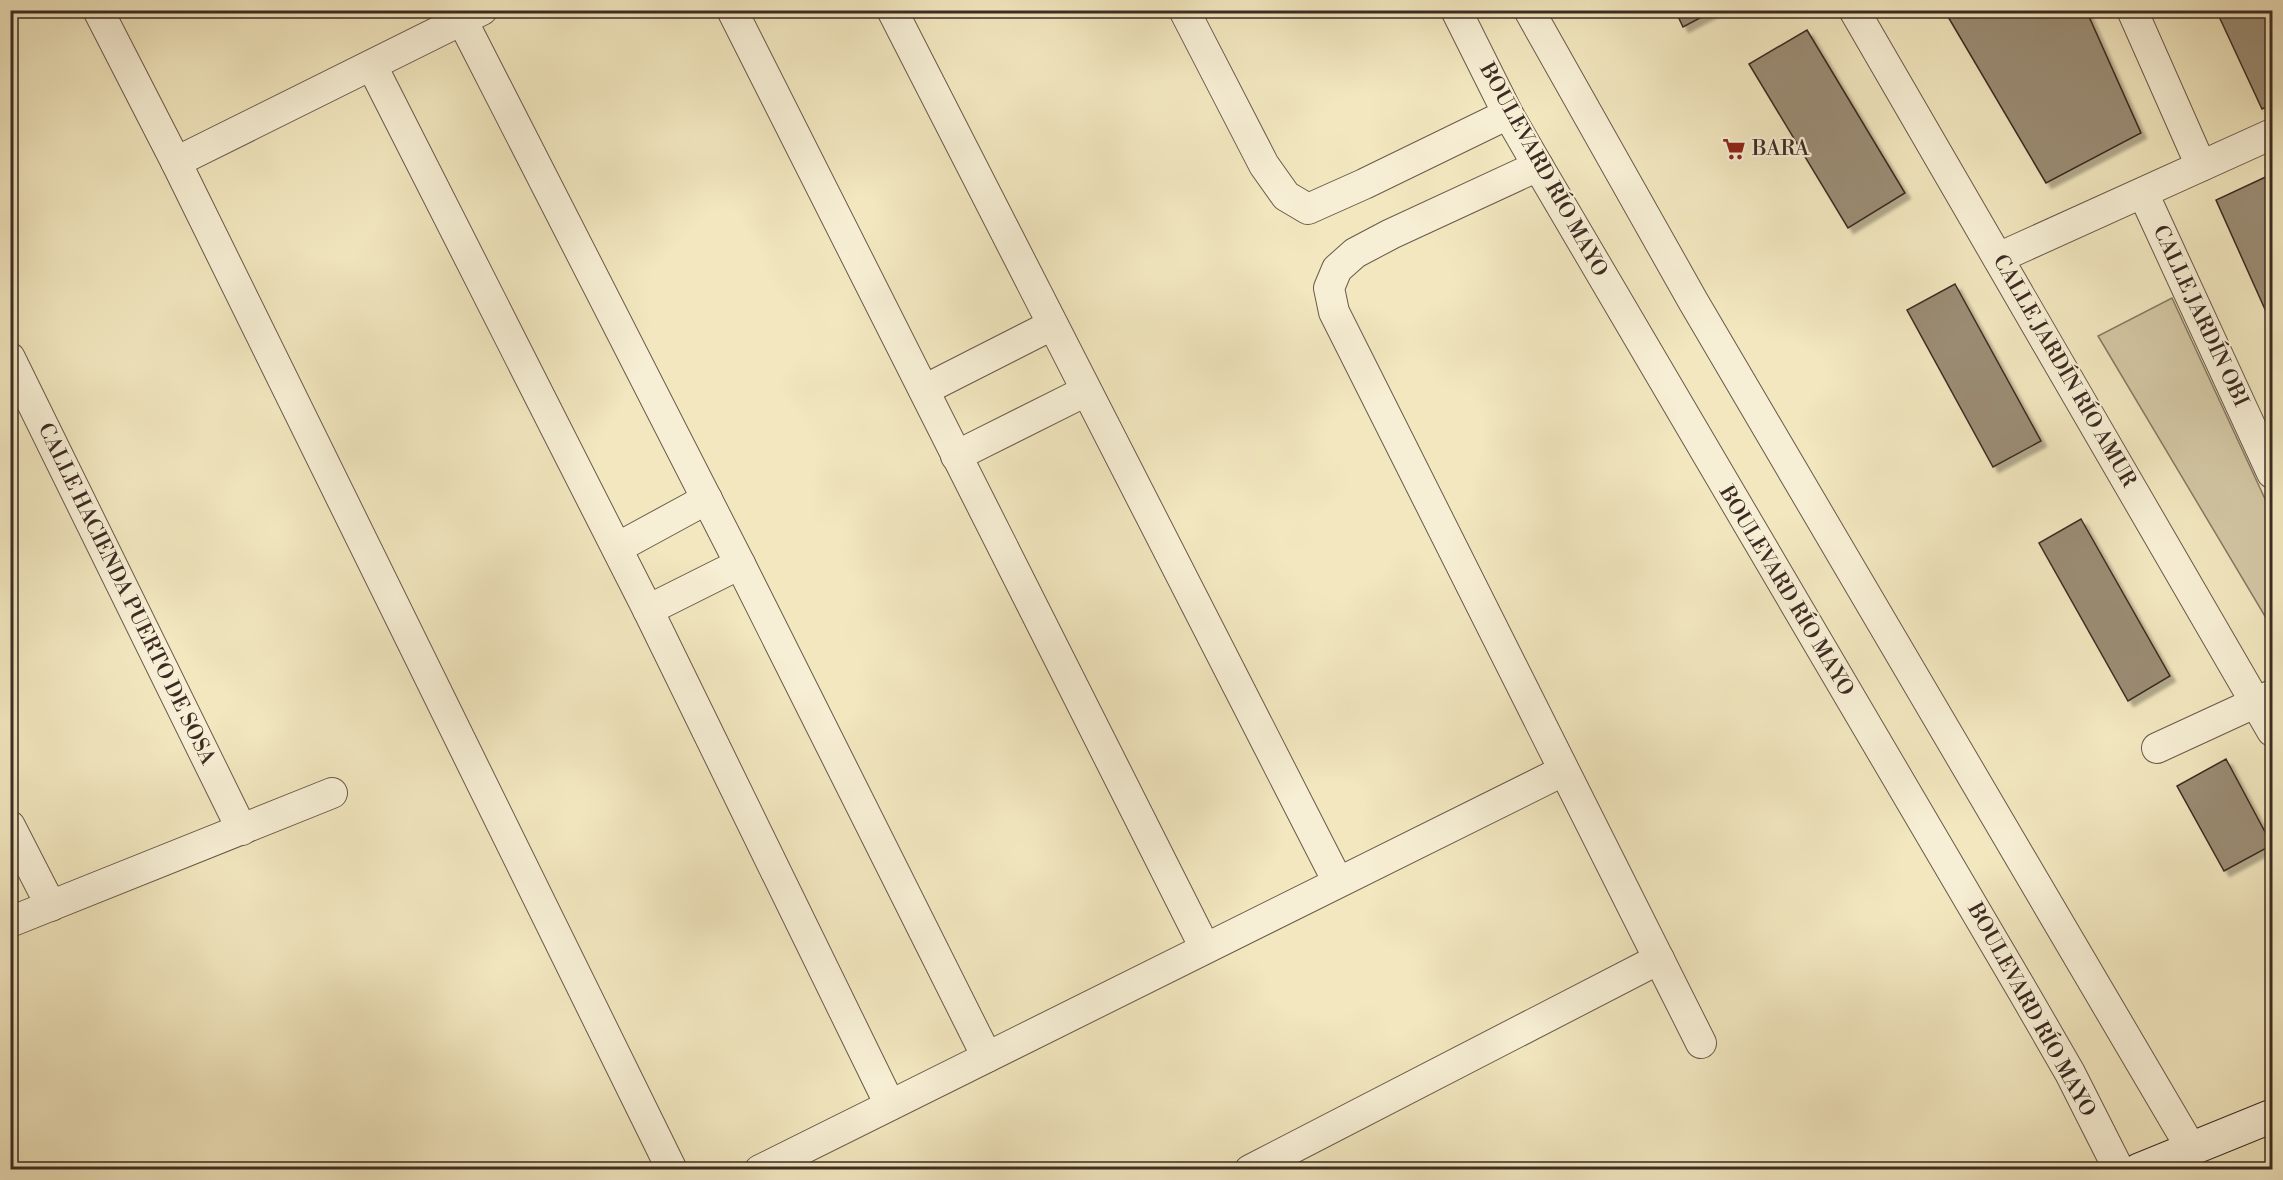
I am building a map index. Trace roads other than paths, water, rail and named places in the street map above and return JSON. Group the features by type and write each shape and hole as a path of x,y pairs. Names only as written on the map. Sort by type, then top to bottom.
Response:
{"main road":[{"path":"2139,1170 2272,1116"}],"street":[{"path":"98,10 176,162 672,1170"},
{"path":"732,10 1205,948"},
{"path":"892,10 1338,882"},
{"path":"1184,10 1264,165 1286,196 1308,209 1508,114"},
{"name":"BOULEVARD RÍO MAYO","path":"1456,10 1508,114 2025,995 2070,1073 2119,1170"},
{"path":"1529,10 1693,301 2191,1148"},
{"name":"CALLE JARDÍN RÍO AMUR","path":"1854,10 1998,258 2264,699 2272,731"},
{"path":"2132,10 2201,166"},
{"path":"176,162 472,15 707,499 987,1057"},
{"path":"372,66 648,610 890,1105"},
{"path":"1998,258 2272,134"},
{"path":"1538,166 1354,253 1336,269 1329,288 1334,312 1701,1043"},
{"name":"CALLE JARDÍN OBI","path":"2143,193 2272,473"},
{"path":"924,390 1052,325"},
{"name":"CALLE HACIENDA PUERTO DE SOSA","path":"10,358 242,830"},
{"path":"956,456 1086,391"},
{"path":"617,548 707,499"},
{"path":"648,610 740,564"},
{"path":"2157,748 2264,699"},
{"path":"760,1170 1563,771"},
{"path":"10,922 332,793"},
{"path":"10,826 51,906"},
{"path":"1250,1170 1659,959"}],"place":[{"name":"BARA","path":"1734,149"}]}
